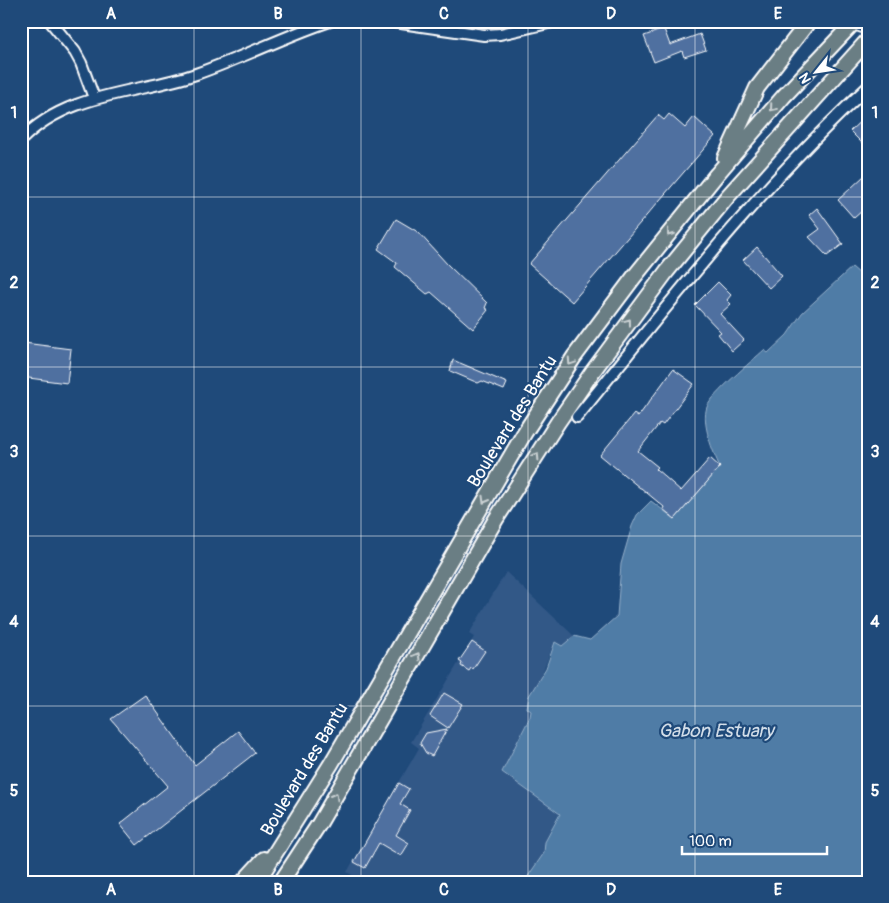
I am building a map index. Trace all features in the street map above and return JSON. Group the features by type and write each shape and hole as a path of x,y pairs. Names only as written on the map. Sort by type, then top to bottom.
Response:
{"highway":[{"path":"717,174 757,88 809,21"},
{"name":"Boulevard des Bantu","path":"257,882 330,764 525,432 574,357 634,277 717,174 851,22"},
{"path":"281,882 319,824 496,519 593,371 667,272 728,196 868,40"},
{"path":"290,882 316,836 319,824"},
{"path":"244,882 290,830"}],"street":[{"path":"50,21 75,52 94,98"},
{"path":"21,140 54,115 74,105 94,98 187,77 330,21"},
{"path":"387,21 484,35 557,21"},
{"path":"851,22 868,29"},
{"path":"577,417 746,211 829,122 868,87"}],"shaded area":[{"path":"506,572 574,636 562,646 554,643 539,681 530,717 503,772 559,814 545,842 544,853 524,882 363,882 347,872 419,748 411,742 474,637 469,634"}],"water":[{"name":"Gabon Estuary","path":"852,267 860,274 868,269 868,882 524,882 544,853 545,842 560,814 502,772 530,717 531,711 527,708 529,696 546,668 555,642 562,646 574,636 590,640 617,616 621,564 637,515 651,501 675,519 720,467 711,446 707,429 706,414 710,401 764,350 768,353 787,335 802,313"}],"building":[{"path":"664,29 670,45 700,34 706,50 684,57 682,51 654,62 644,36"},
{"path":"669,114 685,128 694,117 715,136 572,302 529,264 658,115 664,120"},
{"path":"868,114 868,149 850,131"},
{"path":"864,176 868,180 868,216 863,210 854,218 838,200"},
{"path":"817,208 843,244 827,256 809,237 820,229 809,215"},
{"path":"396,219 418,232 487,303 485,308 488,310 473,329 431,292 427,294 395,267 397,263 378,249"},
{"path":"757,247 782,276 769,288 743,260"},
{"path":"718,282 731,295 727,300 731,304 720,314 744,340 732,351 718,334 721,332 695,305"},
{"path":"24,343 71,349 67,383 21,377"},
{"path":"453,360 507,383 504,390 482,381 478,383 450,371"},
{"path":"673,369 694,384 663,425 660,423 638,451 658,467 656,469 681,491 710,458 720,467 675,519 663,509 664,507 600,455 634,414 638,417"},
{"path":"472,642 485,651 473,669 471,668 469,671 461,666 462,663 459,661"},
{"path":"444,693 463,704 448,728 430,716"},
{"path":"145,695 195,765 238,731 255,753 137,845 120,824 168,786 111,719"},
{"path":"447,729 432,756 426,753 420,743 426,733"},
{"path":"399,783 409,789 400,804 410,810 396,835 409,843 401,856 379,843 365,868 354,862"}]}
